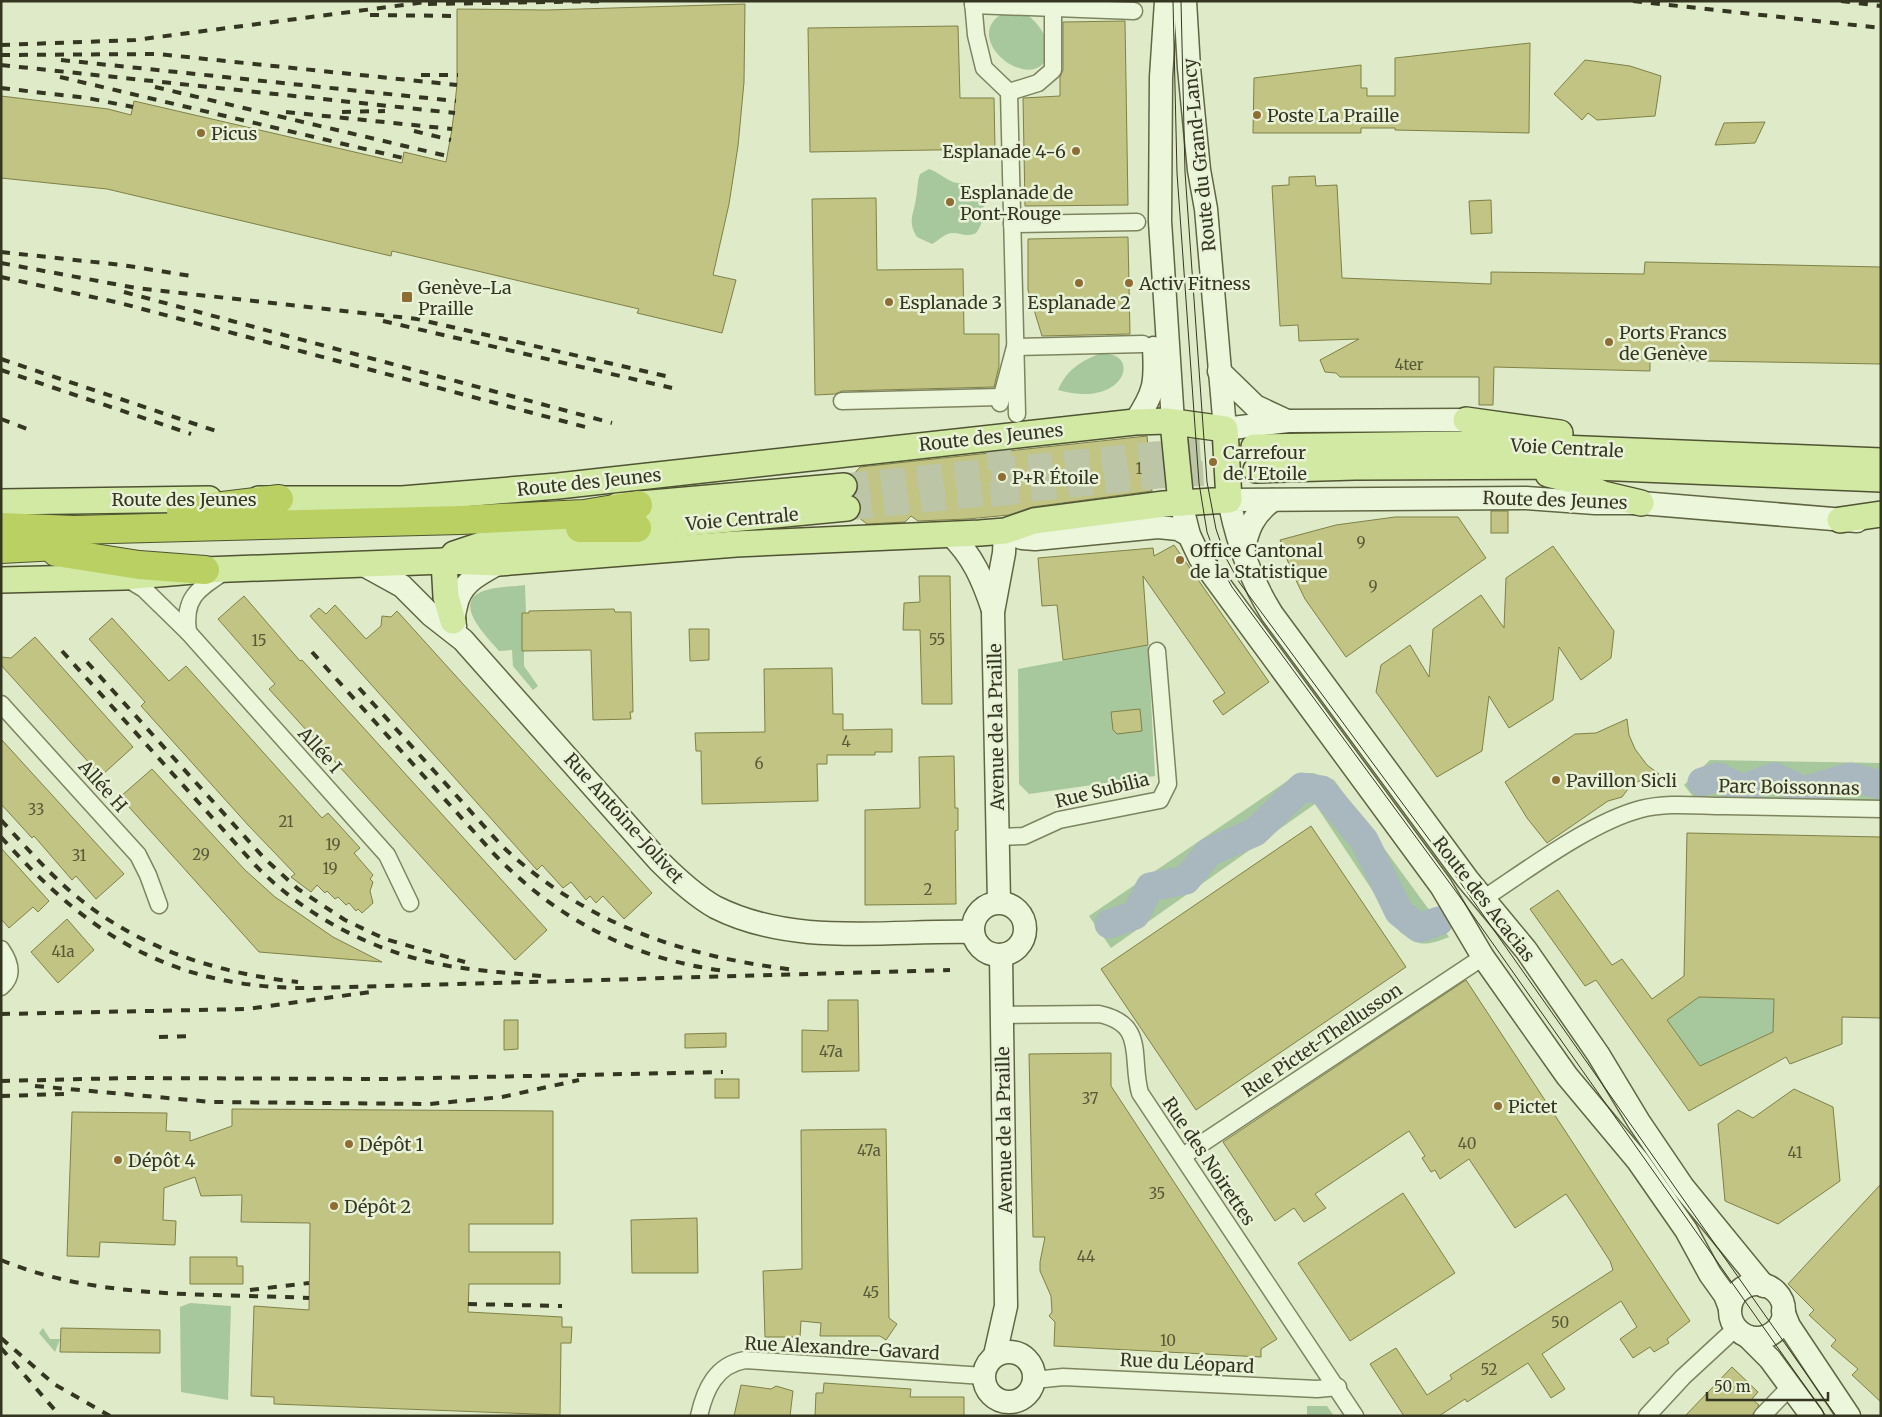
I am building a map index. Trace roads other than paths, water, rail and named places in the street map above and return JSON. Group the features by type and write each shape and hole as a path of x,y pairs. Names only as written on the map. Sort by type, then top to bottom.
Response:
{"highway":[{"path":"9,538 122,514 199,510 279,499"},
{"path":"9,538 117,543 370,538 582,528 637,516"},
{"path":"9,538 139,564 217,570"}],"main road":[{"name":"Route du Grand-Lancy","path":"1166,1 1161,77 1160,221 1173,422"},
{"name":"Route du Grand-Lancy","path":"1184,1 1198,160 1206,209 1218,371 1225,429"},
{"path":"1135,422 1147,404 1154,388 1154,334 1162,270"},
{"path":"1218,371 1254,406 1288,421"},
{"path":"1189,535 1181,503 1173,422 1225,429 1288,421 1466,420 1543,431 1811,460"},
{"name":"Route des Jeunes","path":"1,502 39,500 402,498 626,479 997,440 1135,422 1173,422"},
{"path":"1,580 124,577 217,570 444,562 499,563 736,544 950,534 1005,523 1181,503 1229,500 1225,429"},
{"name":"Voie Centrale","path":"1881,461 1811,460 1461,444 1254,459 1459,466 1570,466 1881,479"},
{"path":"1459,466 1556,475 1602,494 1641,503"},
{"name":"Voie Centrale","path":"637,516 845,497"},
{"name":"Route des Jeunes","path":"1229,500 1483,497 1595,504 1641,503 1840,520 1881,521"},
{"path":"402,498 588,506 637,516"},
{"name":"Route des Acacias","path":"1229,500 1242,554 1257,589 1286,635 1483,899 1531,957 1598,1054 1639,1122 1683,1187 1764,1286"},
{"path":"1242,554 1250,525 1259,512 1273,500"},
{"path":"1840,520 1881,514"},
{"path":"444,562 465,549 637,516"},
{"path":"1005,523 1022,538 1036,539 1158,527 1178,529 1189,535"},
{"name":"Avenue de la Praille","path":"999,902 993,612 1004,553 1005,523"},
{"name":"Avenue de la Praille","path":"950,534 971,557 984,585 993,612"},
{"name":"Route des Acacias","path":"1189,535 1194,548 1223,592 1441,886 1483,957 1546,1056 1638,1161 1686,1230 1710,1274 1725,1295 1738,1324 1760,1347 1812,1416"},
{"path":"444,562 446,597 458,630"},
{"path":"458,630 457,600 463,587 499,563"},
{"name":"Rue Antoine-Jolivet","path":"364,565 402,586 431,615 458,630 659,861 691,891 714,906 759,924 805,933 973,932"},
{"path":"999,902 1014,907 1025,924 1023,940 1013,951 1000,955 992,954 980,946 973,932 973,924 978,912 987,905 999,902"},
{"name":"Avenue de la Praille","path":"995,1356 1006,1306 1000,955"},
{"path":"1783,1311 1780,1324 1772,1333 1759,1338 1738,1324 1733,1299 1742,1289 1751,1285 1764,1286 1776,1294 1783,1311 1789,1326 1849,1416"},
{"name":"Avenue de la Praille","path":"1006,1306 1025,1357"},
{"path":"1009,1351 1025,1357 1034,1372 1034,1380 1029,1393 1016,1409 993,1396 988,1390 984,1376 986,1368 995,1356 1009,1351"}],"street":[{"path":"1018,414 1009,92 984,68 976,35 973,3 1053,9 1134,11"},
{"path":"1009,92 1038,83 1053,70 1053,9"},
{"path":"1012,224 1137,222"},
{"path":"1015,347 1143,344"},
{"path":"842,401 1000,400 1015,347"},
{"path":"188,632 186,617 189,604 198,590 217,570"},
{"path":"124,577 144,589 188,632"},
{"name":"Allée I","path":"188,632 387,855 410,903"},
{"name":"Rue Subilia","path":"998,837 1024,836 1059,820 1160,800 1168,784 1157,651"},
{"name":"Allée H","path":"1,704 138,856 148,875 159,905"},
{"name":"Parc Boissonnas","path":"1483,899 1556,851 1624,814 1656,806 1881,809"},
{"path":"1,949 8,960 10,972 6,982 1,987"},
{"name":"Rue Pictet-Thellusson","path":"1182,1156 1483,957"},
{"name":"Rue des Noirettes","path":"1002,1015 1099,1014 1112,1016 1122,1022 1129,1030 1134,1042 1140,1093 1338,1387 1355,1416"},
{"path":"1647,1416 1683,1377 1738,1324"},
{"name":"Rue Alexandre-Gavard","path":"699,1416 703,1400 715,1376 728,1365 745,1360 984,1376"},
{"name":"Rue du Léopard","path":"1034,1380 1063,1377 1317,1390 1338,1387"},
{"path":"1762,1416 1791,1386"}],"waterway":[{"path":"1702,782 1718,777 1742,789 1775,777 1804,791 1851,777 1881,785"},
{"path":"1109,924 1135,915 1150,887 1186,880 1209,852 1255,832 1302,787 1322,790 1364,840 1399,912 1419,928 1439,921"}],"tunnel":[{"path":"998,444 1005,515"},
{"path":"844,486 1156,454 1254,447"},
{"path":"847,508 1158,476 1256,470"}],"tram line":[{"path":"1173,1 1177,173 1199,483 1207,532 1218,562 1232,587 1460,897 1826,1416"},
{"path":"1181,1 1185,172 1207,482 1216,529 1226,558 1239,582 1448,865 1836,1416"}],"railway":[{"path":"1,45 135,40 434,1"},
{"path":"428,4 608,1"},
{"path":"1633,1 1881,28"},
{"path":"1841,1 1881,6"},
{"path":"370,15 457,16"},
{"path":"1,55 158,54 457,85"},
{"path":"61,60 456,101"},
{"path":"1,65 455,113"},
{"path":"421,75 458,75"},
{"path":"60,77 403,158"},
{"path":"155,87 447,156"},
{"path":"1,88 87,98 133,107"},
{"path":"342,112 385,111"},
{"path":"286,112 452,129"},
{"path":"414,131 451,140"},
{"path":"1,252 122,265 191,276"},
{"path":"1,263 136,288 417,319 674,378"},
{"path":"1,277 120,303 589,428"},
{"path":"124,292 612,423"},
{"path":"383,321 672,388"},
{"path":"1,359 216,431"},
{"path":"1,370 191,434"},
{"path":"1,419 27,429"},
{"path":"62,651 255,865 275,884 320,917 369,942 422,960 484,971 541,976"},
{"path":"312,652 495,855 545,899 600,933 630,947 693,966 726,971"},
{"path":"87,662 264,858 298,889 345,920 385,939 465,962"},
{"path":"359,688 502,846 534,873 567,896 602,916 676,946 714,956 796,970"},
{"path":"1,820 70,891 95,911 121,928 177,954 206,964 236,972 298,982"},
{"path":"1,837 35,873 69,904 104,930 140,952 179,968 221,980 266,986 316,988 950,970"},
{"path":"1,1014 247,1009 370,992"},
{"path":"159,1037 194,1036"},
{"path":"1,1081 127,1078 383,1079 723,1072"},
{"path":"35,1086 212,1102 430,1104 502,1097 579,1080"},
{"path":"1,1096 64,1094"},
{"path":"1,1260 38,1273 75,1282 114,1288 153,1292 309,1298"},
{"path":"250,1290 309,1283"},
{"path":"468,1304 562,1306"},
{"path":"1,1338 54,1384 110,1416"},
{"path":"1,1348 60,1416"}],"place":[{"name":"Poste La Praille","path":"1257,115"},
{"name":"Picus","path":"201,133"},
{"name":"Esplanade 4-6","path":"1076,151"},
{"name":"Esplanade de Pont-Rouge","path":"950,202"},
{"name":"Esplanade 2","path":"1079,283"},
{"name":"Activ Fitness","path":"1129,283"},
{"name":"Genève-La Praille","path":"407,297"},
{"name":"Esplanade 3","path":"889,302"},
{"name":"Ports Francs de Genève","path":"1609,342"},
{"name":"Carrefour de l'Etoile","path":"1213,462"},
{"name":"P+R Étoile","path":"1002,477"},
{"name":"Office Cantonal de la Statistique","path":"1180,560"},
{"name":"Pavillon Sicli","path":"1556,780"},
{"name":"Pictet","path":"1498,1106"},
{"name":"Dépôt 1","path":"349,1144"},
{"name":"Dépôt 4","path":"118,1160"},
{"name":"Dépôt 2","path":"334,1206"}]}
